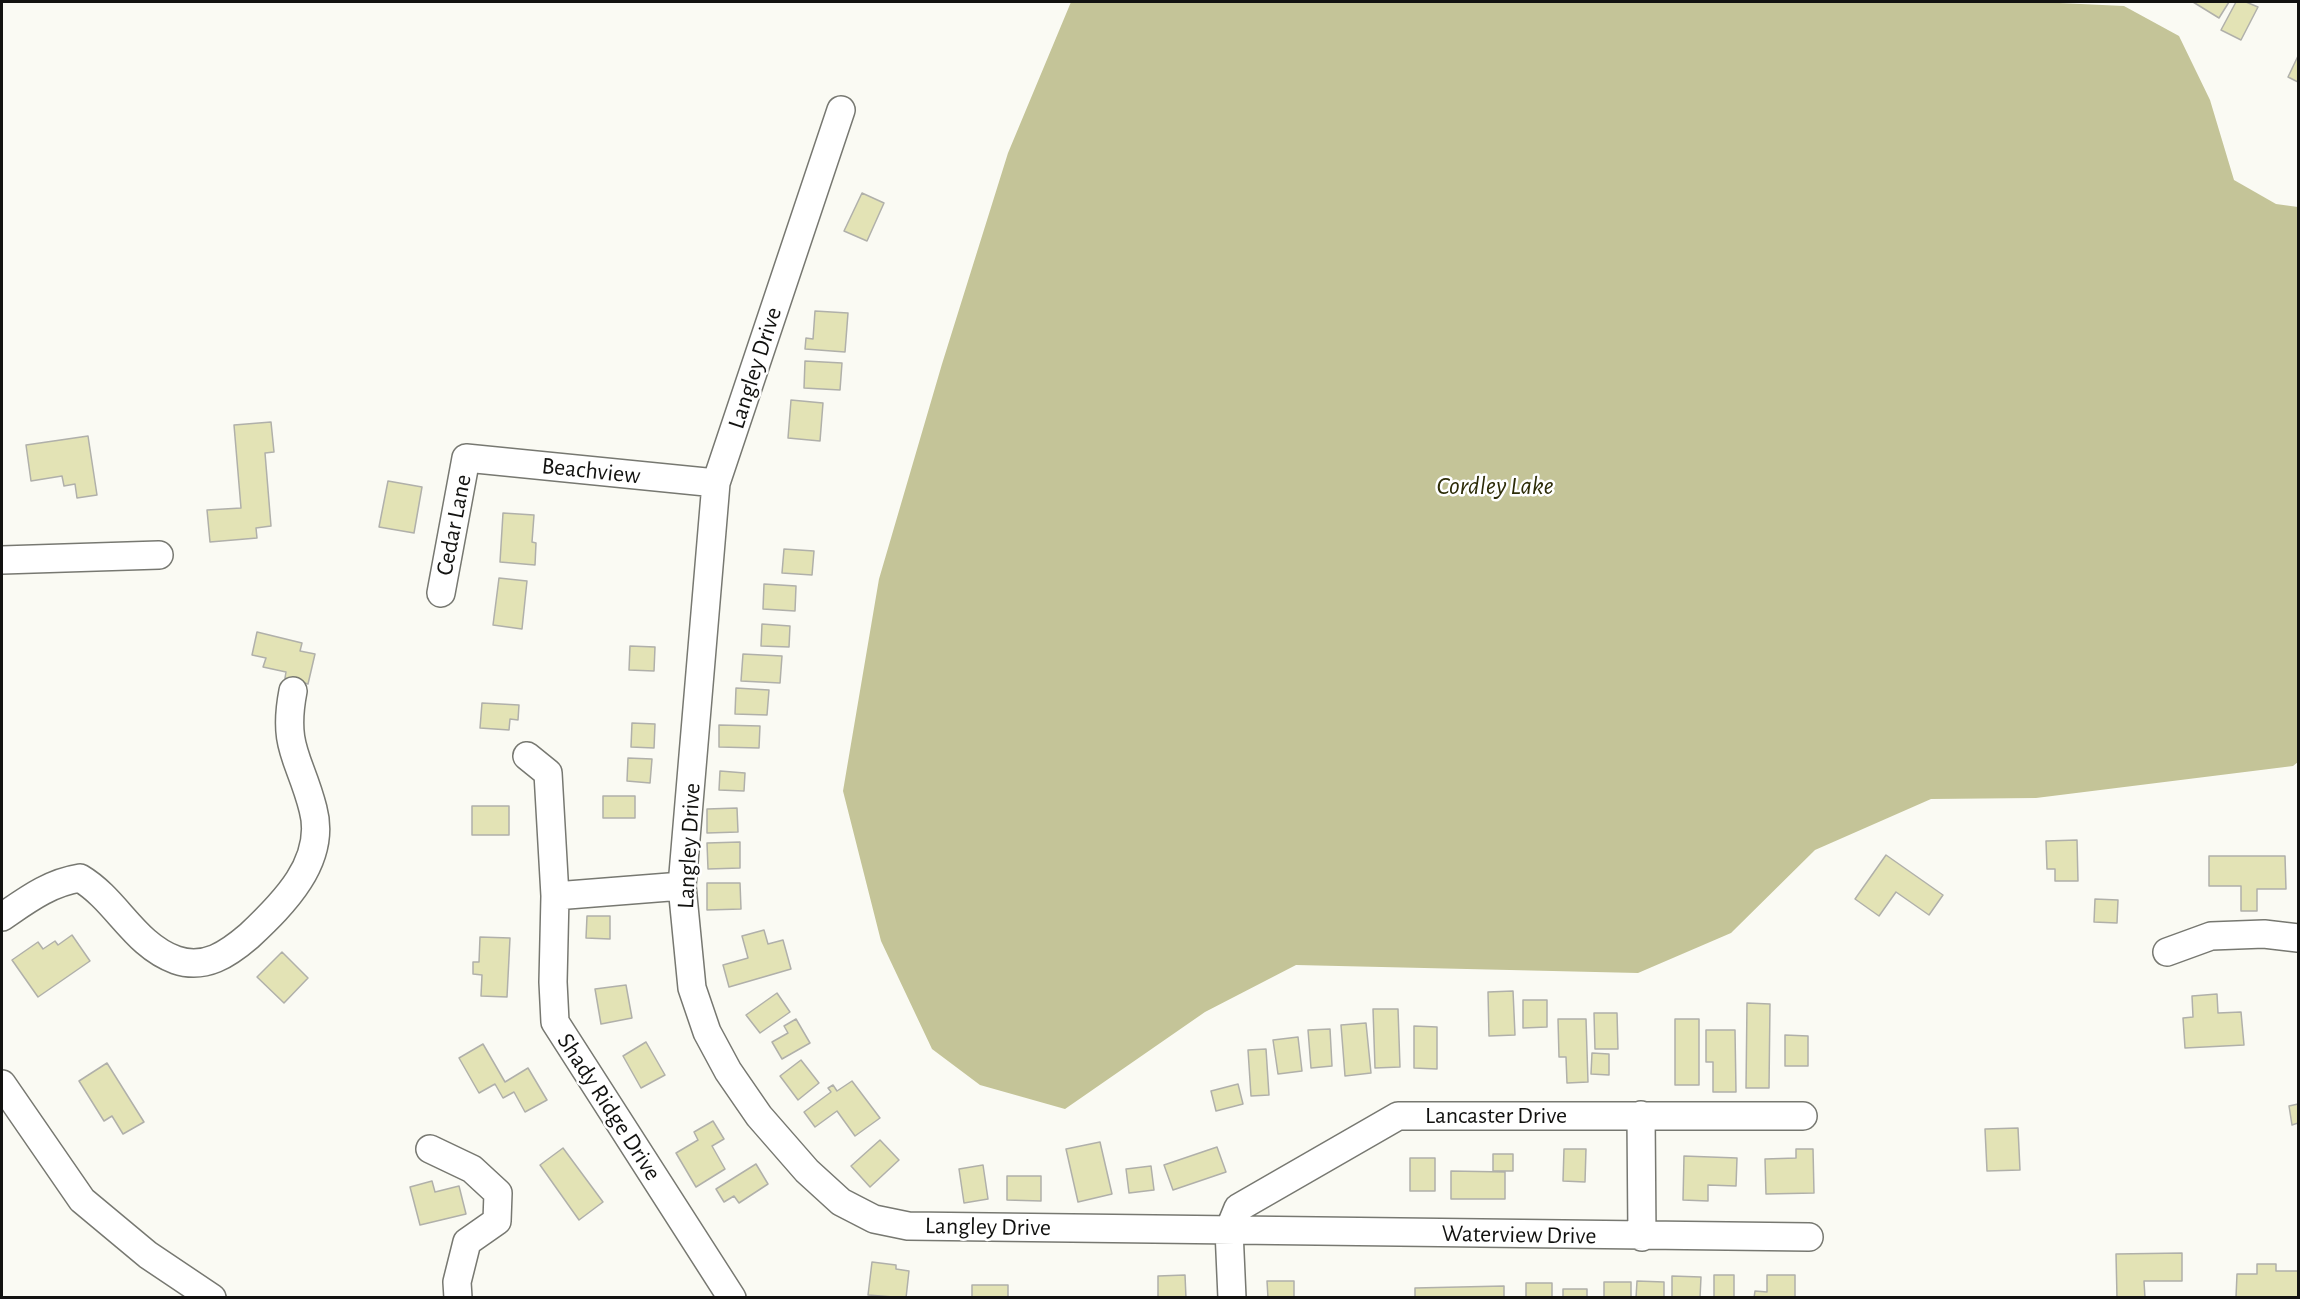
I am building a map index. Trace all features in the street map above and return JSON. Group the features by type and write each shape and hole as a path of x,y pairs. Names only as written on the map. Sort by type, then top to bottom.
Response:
{"street":[{"name":"Langley Drive","path":"841,110 716,483 682,886 692,988 707,1032 728,1071 759,1116 807,1171 841,1202 874,1219 908,1226 1229,1230"},
{"name":"Beachview","path":"466,458 716,483"},
{"name":"Cedar Lane","path":"441,593 466,458"},
{"path":"2,560 159,555"},
{"path":"2,917 42,890 62,881 80,878 96,888 147,944 166,955 192,963 225,956 278,909 299,880 313,851 314,811 289,739 288,717 293,690"},
{"name":"Shady Ridge Drive","path":"527,756 548,773 555,896 553,982 555,1022 732,1298"},
{"path":"555,896 682,886"},
{"path":"2167,952 2211,936 2264,934 2298,938"},
{"path":"2,1084 82,1200 148,1255 212,1298"},
{"path":"1641,1115 1642,1237"},
{"name":"Lancaster Drive","path":"1229,1230 1238,1208 1398,1116 1803,1116"},
{"path":"430,1149 472,1169 498,1194 497,1221 467,1242 457,1282 458,1298"},
{"path":"1229,1230 1232,1298"},
{"name":"Waterview Drive","path":"1229,1230 1642,1237 1809,1237"}],"water":[{"name":"Cordley Lake","path":"1071,2 2038,2 2124,6 2179,36 2210,100 2234,180 2276,204 2298,207 2298,762 2293,766 2036,798 1931,799 1815,850 1731,933 1638,973 1296,965 1205,1012 1065,1109 980,1085 932,1049 881,941 843,791 879,579 942,364 1008,153"}],"building":[{"path":"2193,2 2229,2 2219,18"},
{"path":"2236,2 2246,2 2258,7 2241,40 2221,30"},
{"path":"2298,56 2298,82 2288,77"},
{"path":"862,193 884,203 867,241 844,231"},
{"path":"815,311 848,313 845,352 805,349 806,338 813,339"},
{"path":"805,361 842,363 840,390 804,388"},
{"path":"791,400 823,403 820,441 788,438"},
{"path":"271,422 274,452 265,453 271,526 256,528 257,538 210,542 207,510 241,508 234,425"},
{"path":"88,436 97,495 77,498 75,484 64,486 62,476 31,481 26,445"},
{"path":"388,481 422,487 414,533 379,527"},
{"path":"503,513 534,515 532,542 536,543 535,565 500,562"},
{"path":"784,549 814,551 812,575 782,573"},
{"path":"499,578 527,581 522,629 493,625"},
{"path":"764,584 796,586 795,611 763,609"},
{"path":"762,624 790,626 789,647 761,646"},
{"path":"257,632 302,643 300,651 315,654 308,684 285,678 286,672 263,667 266,658 252,655"},
{"path":"630,646 655,647 654,671 629,670"},
{"path":"743,654 782,656 780,683 741,681"},
{"path":"736,688 769,690 767,715 735,714"},
{"path":"482,703 519,705 518,720 510,719 509,730 480,728"},
{"path":"632,723 655,724 654,748 631,747"},
{"path":"719,725 760,726 759,748 719,747"},
{"path":"628,758 652,759 650,783 627,781"},
{"path":"720,771 745,773 744,791 719,790"},
{"path":"603,796 635,796 635,818 603,818"},
{"path":"472,806 509,806 509,835 472,835"},
{"path":"737,808 738,832 707,833 707,809"},
{"path":"2077,840 2078,881 2055,881 2055,869 2047,869 2046,841"},
{"path":"740,842 740,868 708,869 707,843"},
{"path":"1886,855 1943,895 1929,915 1896,892 1879,916 1855,899"},
{"path":"2209,856 2285,856 2286,889 2257,889 2257,911 2241,911 2241,886 2209,886"},
{"path":"707,883 740,883 741,909 707,910"},
{"path":"2095,899 2118,900 2117,923 2094,922"},
{"path":"587,916 610,916 610,939 586,938"},
{"path":"764,930 768,944 783,940 791,969 729,987 723,965 748,958 742,936"},
{"path":"72,935 90,961 38,997 12,960 38,942 43,949 55,941 58,945"},
{"path":"480,937 510,938 507,997 481,996 482,975 473,974 473,962 479,962"},
{"path":"282,952 308,978 284,1003 257,977"},
{"path":"626,985 632,1018 601,1024 595,989"},
{"path":"1513,991 1515,1035 1489,1036 1488,992"},
{"path":"777,993 790,1012 760,1033 746,1015"},
{"path":"2217,994 2218,1013 2241,1012 2244,1045 2185,1048 2183,1018 2193,1017 2192,996"},
{"path":"1523,1000 1547,1000 1547,1027 1523,1028"},
{"path":"1747,1003 1770,1004 1769,1088 1746,1088"},
{"path":"1373,1009 1398,1009 1400,1067 1375,1068"},
{"path":"1594,1013 1617,1013 1618,1049 1595,1049"},
{"path":"796,1019 810,1043 782,1059 772,1042 788,1033 784,1026"},
{"path":"1558,1019 1586,1019 1588,1082 1567,1083 1566,1057 1559,1057"},
{"path":"1675,1019 1699,1019 1699,1085 1675,1085"},
{"path":"1366,1023 1371,1073 1345,1076 1341,1025"},
{"path":"1414,1026 1437,1027 1437,1069 1414,1068"},
{"path":"1330,1029 1332,1066 1311,1068 1308,1030"},
{"path":"1706,1030 1735,1030 1736,1092 1713,1092 1713,1062 1706,1062"},
{"path":"1785,1035 1808,1036 1808,1066 1785,1066"},
{"path":"1298,1037 1302,1071 1278,1074 1273,1040"},
{"path":"646,1042 665,1075 641,1088 623,1056"},
{"path":"483,1044 505,1082 528,1068 547,1100 525,1112 514,1092 503,1098 495,1084 479,1093 459,1058"},
{"path":"1266,1049 1269,1095 1251,1096 1248,1050"},
{"path":"1592,1053 1609,1054 1609,1075 1591,1074"},
{"path":"801,1060 819,1083 798,1100 780,1076"},
{"path":"107,1063 144,1122 123,1134 112,1116 104,1121 79,1081"},
{"path":"852,1081 880,1118 855,1136 837,1111 815,1127 804,1112 831,1092 828,1088 833,1085 837,1091"},
{"path":"1238,1084 1243,1104 1216,1111 1211,1091"},
{"path":"2298,1104 2298,1123 2292,1125 2289,1106"},
{"path":"713,1121 724,1139 712,1146 725,1169 696,1187 676,1153 698,1140 694,1132"},
{"path":"2018,1128 2020,1170 1987,1171 1985,1129"},
{"path":"880,1140 899,1160 870,1187 851,1166"},
{"path":"1100,1142 1112,1194 1078,1202 1066,1149"},
{"path":"1217,1147 1226,1172 1173,1190 1164,1165"},
{"path":"563,1148 603,1202 579,1220 540,1165"},
{"path":"1564,1149 1586,1149 1585,1182 1563,1181"},
{"path":"1796,1149 1813,1149 1814,1193 1766,1194 1765,1159 1796,1158"},
{"path":"1493,1154 1513,1154 1513,1171 1493,1171"},
{"path":"1684,1156 1737,1158 1736,1186 1708,1185 1708,1201 1683,1200"},
{"path":"1410,1158 1435,1158 1435,1191 1410,1191"},
{"path":"756,1164 768,1184 739,1203 734,1196 724,1202 716,1189"},
{"path":"983,1165 988,1199 964,1203 959,1169"},
{"path":"1151,1166 1154,1190 1129,1193 1126,1169"},
{"path":"1451,1171 1505,1172 1505,1199 1451,1199"},
{"path":"1007,1176 1041,1176 1041,1201 1007,1200"},
{"path":"432,1181 435,1192 459,1186 466,1214 420,1225 410,1187"},
{"path":"2182,1253 2182,1281 2144,1281 2145,1298 2117,1298 2116,1254"},
{"path":"872,1262 896,1265 896,1269 909,1271 906,1298 868,1295"},
{"path":"2257,1264 2276,1264 2276,1271 2298,1271 2298,1297 2236,1297 2237,1274 2257,1274"},
{"path":"1185,1275 1186,1298 1158,1298 1158,1276"},
{"path":"1714,1275 1734,1275 1734,1298 1714,1298"},
{"path":"1767,1275 1795,1275 1795,1298 1754,1298 1755,1291 1767,1292"},
{"path":"1672,1276 1701,1277 1700,1298 1672,1298"},
{"path":"1267,1281 1294,1281 1294,1298 1268,1298"},
{"path":"1637,1281 1664,1282 1664,1298 1636,1298"},
{"path":"1604,1282 1631,1282 1631,1298 1604,1298"},
{"path":"1526,1283 1552,1283 1552,1298 1526,1298"},
{"path":"972,1285 1008,1285 1008,1298 972,1298"},
{"path":"1504,1286 1504,1298 1415,1298 1415,1288"},
{"path":"1563,1289 1587,1289 1587,1298 1563,1298"}]}
